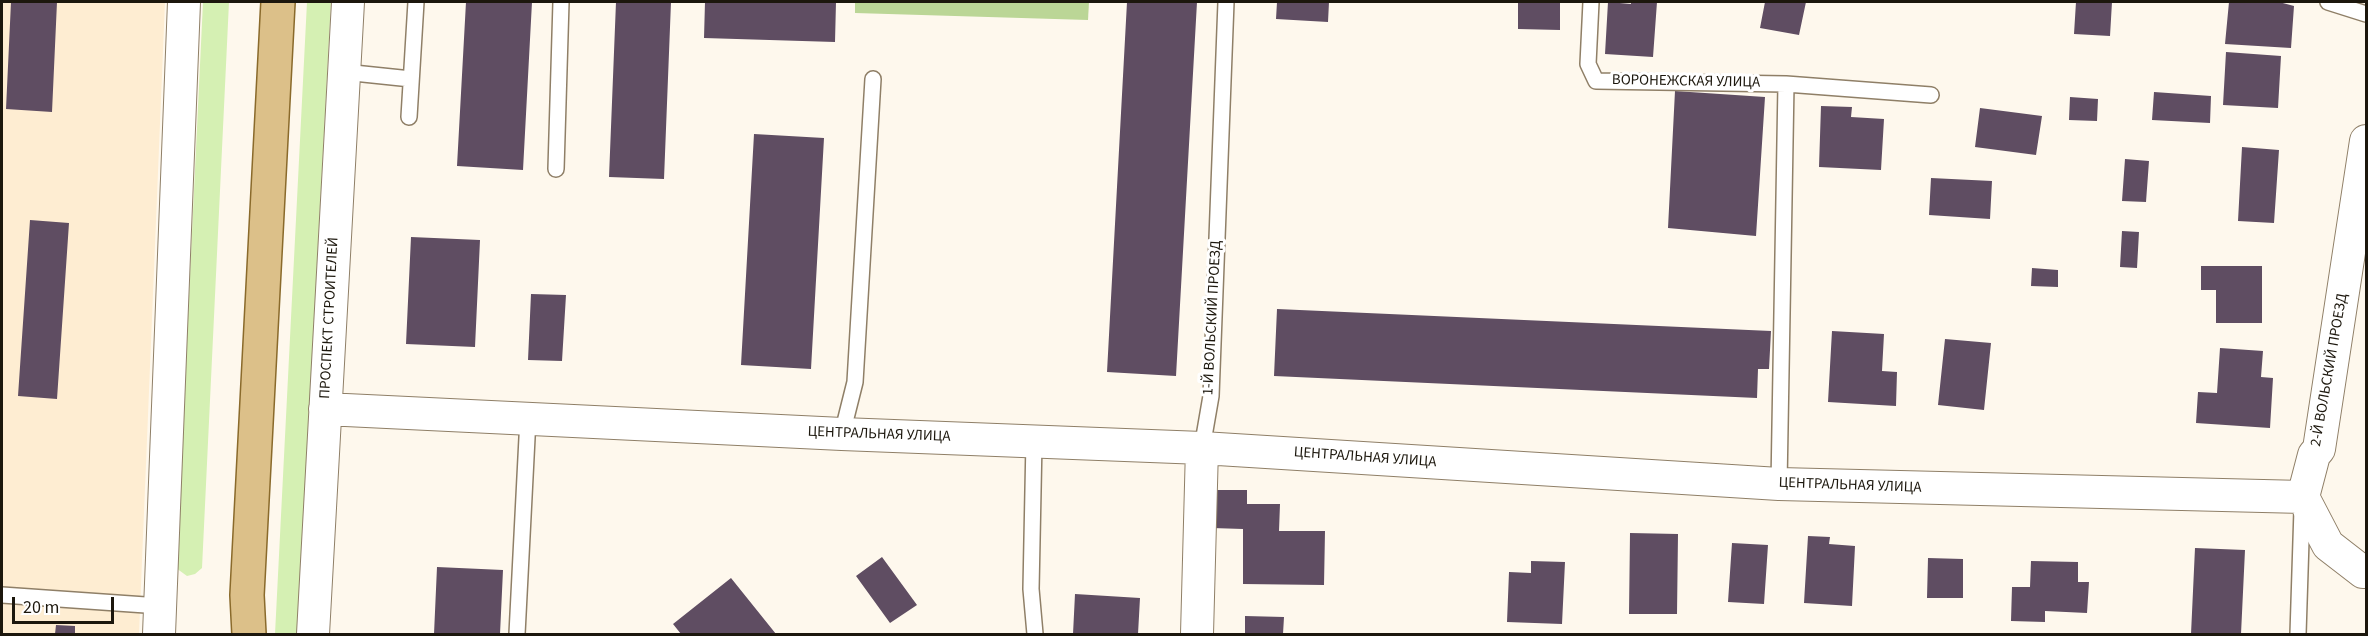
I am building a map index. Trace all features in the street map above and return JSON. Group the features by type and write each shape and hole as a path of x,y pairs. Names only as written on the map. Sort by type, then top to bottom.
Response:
{"main road":[{"path":"249,634 247,596 278,2"},
{"path":"238,634 247,596"}],"street":[{"path":"160,620 184,2"},
{"name":"ПРОСПЕКТ СТРОИТЕЛЕЙ","path":"313,634 348,2"},
{"name":"2-Й ВОЛЬСКИЙ ПРОЕЗД","path":"2303,497 2314,455 2319,449 2367,141"},
{"name":"ЦЕНТРАЛЬНАЯ УЛИЦА","path":"325,409 842,434 1202,448 1779,484 2303,497"},
{"name":"1-Й ВОЛЬСКИЙ ПРОЕЗД","path":"1197,634 1202,448"},
{"path":"2303,497 2328,545 2367,573"}],"lane":[{"path":"409,117 416,2"},
{"path":"555,169 561,2"},
{"name":"1-Й ВОЛЬСКИЙ ПРОЕЗД","path":"1202,448 1211,396 1227,2"},
{"name":"ВОРОНЕЖСКАЯ УЛИЦА","path":"1591,2 1588,64 1596,81 1786,84"},
{"path":"2328,2 2367,14"},
{"path":"344,72 411,79"},
{"path":"842,434 855,382 873,79"},
{"path":"1779,484 1786,84 1931,94"},
{"path":"517,634 528,418"},
{"path":"1034,441 1031,589 1035,634"},
{"name":"2-Й ВОЛЬСКИЙ ПРОЕЗД","path":"2298,634 2303,497"},
{"path":"2,595 160,620"}],"shaded area":[{"path":"2,2 165,2 139,634 2,634"}],"green space":[{"path":"203,2 229,2 202,568 195,574 187,576 176,568"},
{"path":"307,2 331,2 297,634 275,634"},
{"path":"855,2 1089,2 1088,20 855,13"}],"building":[{"path":"11,2 57,2 52,112 6,109"},
{"path":"466,2 532,2 523,170 457,166"},
{"path":"616,2 671,2 664,179 609,177"},
{"path":"705,2 836,2 835,42 704,38"},
{"path":"1127,2 1197,2 1176,376 1107,372"},
{"path":"1277,2 1329,2 1328,22 1276,19"},
{"path":"1518,2 1560,2 1560,30 1518,29"},
{"path":"1608,2 1631,4 1631,2 1657,2 1653,57 1605,54"},
{"path":"1765,2 1806,2 1799,35 1760,28"},
{"path":"2076,2 2112,2 2110,36 2074,34"},
{"path":"2229,2 2279,2 2294,6 2291,48 2225,44"},
{"path":"2226,52 2281,56 2278,108 2223,105"},
{"path":"1675,91 1765,97 1756,236 1668,228"},
{"path":"2154,92 2211,96 2210,123 2152,120"},
{"path":"2070,97 2098,99 2097,121 2069,120"},
{"path":"1821,106 1852,107 1851,117 1884,119 1881,170 1819,167"},
{"path":"1980,108 2042,116 2036,155 1975,147"},
{"path":"754,134 824,138 811,369 741,365"},
{"path":"2242,147 2279,150 2274,223 2238,221"},
{"path":"2125,159 2149,161 2146,202 2122,201"},
{"path":"1931,178 1992,181 1990,219 1929,215"},
{"path":"30,220 69,223 57,399 18,396"},
{"path":"2122,231 2139,232 2137,268 2120,267"},
{"path":"411,237 480,240 475,347 406,344"},
{"path":"2201,266 2262,266 2262,323 2216,323 2216,290 2201,290"},
{"path":"2032,268 2058,270 2058,287 2031,286"},
{"path":"531,294 566,295 562,361 528,360"},
{"path":"1277,309 1771,331 1769,369 1758,369 1757,398 1274,376"},
{"path":"1832,331 1884,334 1882,371 1897,372 1896,406 1828,402"},
{"path":"1945,339 1991,343 1984,410 1938,405"},
{"path":"2220,348 2263,351 2261,377 2273,378 2270,428 2196,423 2198,392 2217,393"},
{"path":"1212,490 1247,490 1247,504 1280,504 1279,531 1325,531 1324,585 1243,584 1243,529 1212,528"},
{"path":"1630,533 1678,534 1677,614 1629,614"},
{"path":"1808,536 1830,537 1829,544 1855,546 1852,606 1804,603"},
{"path":"1732,543 1768,545 1764,604 1728,602"},
{"path":"2195,548 2245,550 2241,634 2191,634"},
{"path":"882,557 917,605 890,623 856,576"},
{"path":"1928,558 1963,559 1963,598 1927,598"},
{"path":"1531,561 1565,562 1562,624 1507,622 1509,572 1531,573"},
{"path":"2031,561 2078,562 2078,582 2089,582 2087,613 2045,611 2045,622 2011,621 2012,587 2030,587"},
{"path":"437,567 503,570 500,634 434,634"},
{"path":"731,578 776,634 681,634 673,624"},
{"path":"1075,594 1140,598 1138,634 1073,634"},
{"path":"1245,616 1284,617 1283,634 1245,634"},
{"path":"56,625 75,626 75,634 55,634"}]}
